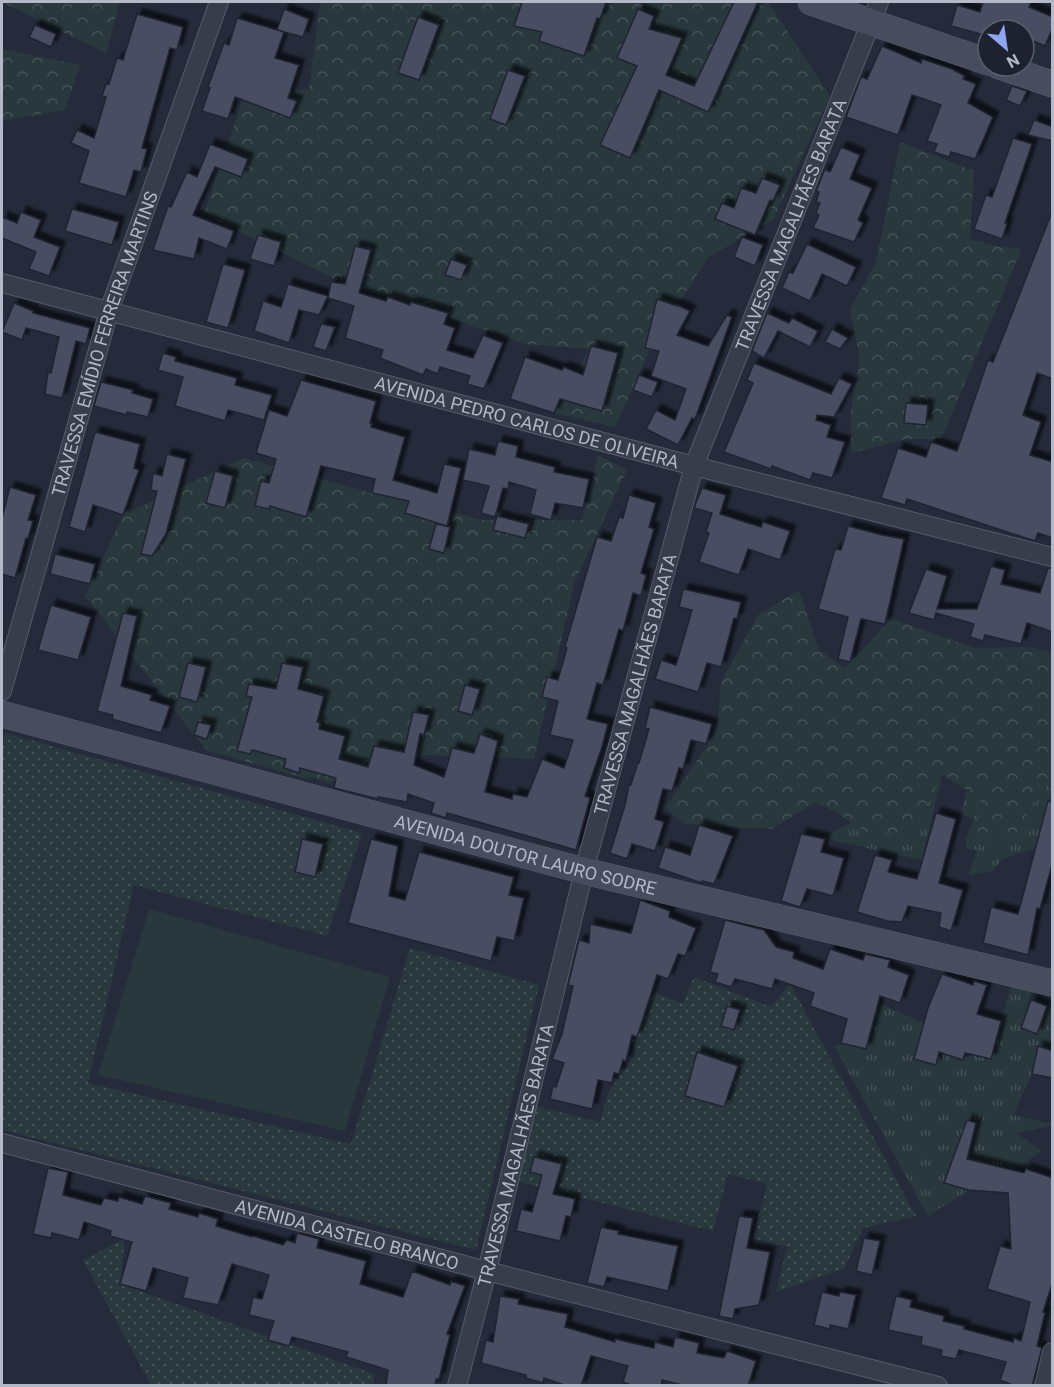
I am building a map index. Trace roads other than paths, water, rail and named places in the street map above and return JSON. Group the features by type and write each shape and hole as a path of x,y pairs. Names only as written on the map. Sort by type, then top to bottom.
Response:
{"street":[{"name":"TRAVESSA EMÍDIO FERREIRA MARTINS","path":"2,691 108,311 219,2"},
{"path":"811,2 874,12 976,57"},
{"name":"TRAVESSA MAGALHÃES BARATA","path":"457,1386 584,871 694,466 874,12"},
{"path":"1035,78 1053,84"},
{"name":"AVENIDA PEDRO CARLOS DE OLIVEIRA","path":"2,283 694,466 1053,557"},
{"name":"AVENIDA DOUTOR LAURO SODRE","path":"2,714 584,871 1053,983"},
{"name":"AVENIDA CASTELO BRANCO","path":"2,1143 487,1271 938,1386"},
{"path":"1044,1386 1053,1352"}]}
